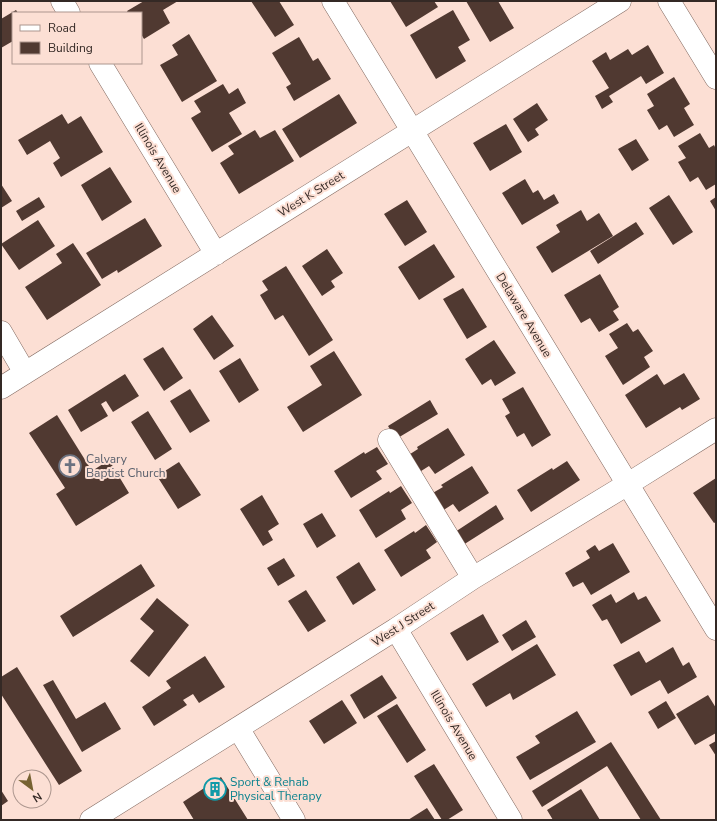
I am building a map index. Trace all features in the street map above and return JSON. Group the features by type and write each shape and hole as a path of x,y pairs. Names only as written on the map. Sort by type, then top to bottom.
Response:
{"street":[{"path":"62,1 68,12"},
{"name":"Delaware Avenue","path":"333,1 716,629"},
{"name":"West K Street","path":"1,388 620,1"},
{"path":"669,1 716,78"},
{"name":"Illinois Avenue","path":"101,64 216,254"},
{"path":"1,332 25,373"},
{"name":"West J Street","path":"91,820 396,630 474,578 628,484 716,428"},
{"path":"389,440 474,578"},
{"name":"Illinois Avenue","path":"396,630 511,820"},
{"path":"238,728 294,820"}],"building":[{"path":"144,1 178,1 163,10 170,23 144,39 142,36 142,12 127,11"},
{"path":"251,1 279,1 294,25 275,37"},
{"path":"390,1 434,1 438,7 406,27"},
{"path":"466,1 498,1 514,28 490,42"},
{"path":"453,10 470,40 458,47 466,61 436,79 410,35"},
{"path":"12,12 12,42 1,48 1,19"},
{"path":"189,34 217,81 182,102 160,65 178,55 172,45"},
{"path":"299,37 313,61 318,58 331,79 294,101 286,87 291,84 272,53"},
{"path":"648,45 664,73 646,84 641,76 609,96 613,102 602,109 595,96 609,88 592,61 606,52 610,60 628,49 632,55"},
{"path":"674,77 690,104 684,108 694,125 674,137 667,125 659,130 647,110 654,106 647,94"},
{"path":"223,84 229,94 238,88 246,103 229,113 242,134 212,152 191,118 201,112 194,101"},
{"path":"339,94 357,123 300,158 282,129"},
{"path":"537,103 548,120 535,129 539,135 528,142 513,119"},
{"path":"62,114 68,124 81,116 103,152 61,177 53,163 60,158 50,141 27,155 18,140"},
{"path":"506,124 522,152 490,171 473,143"},
{"path":"255,130 260,138 275,130 294,161 239,194 220,163 234,154 228,146"},
{"path":"700,133 709,148 714,145 716,149 716,184 706,190 698,177 690,182 678,162 686,158 678,146"},
{"path":"636,139 649,160 632,171 618,149"},
{"path":"110,167 132,202 102,221 81,185"},
{"path":"525,179 533,193 538,190 544,200 554,194 559,203 522,225 502,193"},
{"path":"1,184 12,201 1,208"},
{"path":"669,195 693,232 673,245 649,208"},
{"path":"39,197 45,207 22,221 16,211"},
{"path":"716,197 716,211 710,201"},
{"path":"407,200 427,232 405,246 384,214"},
{"path":"581,210 587,221 599,213 613,236 552,273 536,247 560,232 556,225"},
{"path":"145,218 162,246 118,273 117,270 102,279 86,253"},
{"path":"38,220 55,246 19,270 1,244"},
{"path":"636,222 644,234 598,264 590,251"},
{"path":"73,243 101,285 47,320 25,287 62,263 56,254"},
{"path":"434,244 455,277 419,300 398,267"},
{"path":"327,249 343,273 331,281 335,287 322,296 302,266"},
{"path":"286,266 333,340 309,356 283,315 275,320 260,295 268,290 262,281"},
{"path":"600,274 619,307 613,311 619,320 599,332 590,318 581,323 564,295"},
{"path":"463,288 487,327 467,339 443,299"},
{"path":"212,315 234,346 214,360 193,329"},
{"path":"627,323 633,332 638,329 653,351 644,357 650,367 623,385 605,356 618,348 609,334"},
{"path":"494,340 516,373 495,386 491,379 482,385 465,359"},
{"path":"163,347 183,378 164,391 143,359"},
{"path":"334,351 362,395 303,432 287,407 322,385 310,366"},
{"path":"240,358 259,390 239,403 219,371"},
{"path":"684,373 700,399 682,410 680,407 646,428 625,395 657,374 664,385"},
{"path":"125,374 139,396 113,412 106,401 101,404 108,416 81,432 68,410"},
{"path":"523,387 551,435 532,447 524,433 517,437 505,416 510,413 502,399"},
{"path":"190,389 210,421 190,433 170,401"},
{"path":"430,400 438,414 396,439 388,426"},
{"path":"148,411 172,449 155,460 131,422"},
{"name":"Calvary Baptist Church","path":"57,415 92,471 109,460 129,493 76,526 56,494 65,488 29,433"},
{"path":"448,428 465,455 435,474 429,466 418,473 407,456 418,449 417,447"},
{"path":"377,447 388,464 376,471 382,479 351,498 334,471 364,452 365,454"},
{"path":"567,461 580,480 531,512 517,490 552,468 553,470"},
{"path":"179,462 201,495 178,509 157,476"},
{"path":"472,466 489,493 459,512 453,504 442,511 431,494 443,487 441,485"},
{"path":"716,478 716,522 714,523 693,493"},
{"path":"401,486 412,503 401,510 406,519 376,538 359,510 389,491 390,493"},
{"path":"262,495 279,524 268,531 273,540 263,546 240,509"},
{"path":"496,505 504,519 463,545 455,532"},
{"path":"322,513 336,536 317,548 303,524"},
{"path":"426,525 437,542 426,550 431,558 401,577 384,550 414,531 415,533"},
{"path":"613,543 630,572 591,595 583,582 573,587 565,573 590,558 586,551 595,545 599,551"},
{"path":"284,558 295,576 278,586 267,568"},
{"path":"359,562 376,590 353,605 336,577"},
{"path":"141,564 155,586 73,637 60,616"},
{"path":"306,590 326,621 308,632 288,601"},
{"path":"634,592 638,600 646,596 661,621 621,644 607,619 602,621 592,605 611,594 616,603"},
{"path":"157,598 189,625 149,677 130,661 154,631 140,619"},
{"path":"483,614 499,642 467,661 450,633"},
{"path":"526,620 536,637 512,651 502,635"},
{"path":"537,644 556,675 513,700 510,693 486,707 472,684"},
{"path":"673,647 683,666 689,662 697,677 668,694 660,680 631,696 613,665 639,651 646,663"},
{"path":"205,656 225,687 199,703 193,694 183,700 187,705 154,726 142,707 171,688 166,681"},
{"path":"17,667 82,771 59,785 52,774 52,769 49,769 1,694 1,677"},
{"path":"382,675 397,698 364,719 350,695"},
{"path":"53,680 76,719 105,702 121,729 82,752 43,685"},
{"path":"708,695 716,708 716,733 695,745 676,714"},
{"path":"342,700 357,723 324,744 309,721"},
{"path":"666,701 676,718 658,729 648,712"},
{"path":"397,704 426,750 407,763 377,716"},
{"path":"577,711 596,742 530,780 516,757 540,743 535,736"},
{"path":"716,741 716,756 709,745"},
{"path":"611,742 661,820 641,820 607,766 542,807 532,791"},
{"path":"434,764 463,810 447,820 442,820 414,776"},
{"name":"Sport & Rehab Physical Therapy","path":"221,777 248,820 194,820 183,802"},
{"path":"581,789 600,820 553,820 547,810"},
{"path":"1,790 8,801 1,806"},
{"path":"427,808 435,820 408,820"}],"place":[{"name":"Calvary Baptist Church","path":"70,466"},
{"name":"Sport & Rehab Physical Therapy","path":"215,789"}]}
